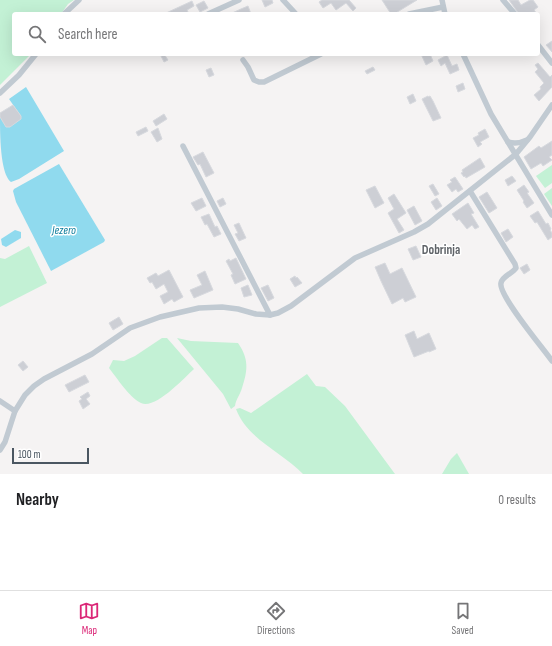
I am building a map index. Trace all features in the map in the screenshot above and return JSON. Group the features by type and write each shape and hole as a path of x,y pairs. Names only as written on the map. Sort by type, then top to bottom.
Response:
{"street":[{"path":"66,12 79,0"},
{"path":"212,12 239,0"},
{"path":"283,0 294,12"},
{"path":"442,0 444,12"},
{"path":"503,0 513,12"},
{"path":"419,12 443,7"},
{"path":"540,48 552,63"},
{"path":"0,93 19,75 34,56"},
{"path":"243,60 254,80 264,82 317,56"},
{"path":"464,56 491,114 552,215"},
{"path":"0,450 5,442 16,411 25,395 44,379 92,354 130,328 151,319 199,308 222,306 238,308 256,314 270,315 278,313 291,306 355,258 414,232 428,224 516,154 528,140 552,105"},
{"path":"508,142 512,143 528,140"},
{"path":"183,146 270,315"},
{"path":"470,191 515,264 516,268 514,271 501,281 500,284 502,291 515,313 552,361"},
{"path":"0,401 16,411"}],"green space":[{"path":"0,0 74,0 68,4 62,12 12,12 12,56 29,56 0,85"},
{"path":"552,165 552,183 545,188 536,176"},
{"path":"552,188 552,206 544,194"},
{"path":"29,246 47,283 0,307 0,258 5,259"},
{"path":"162,338 167,338 194,369 177,386 161,398 147,404 141,403 128,392 109,368 113,360 124,361 135,356"},
{"path":"177,338 191,341 238,343 246,360 246,370 242,388 235,406 231,409 223,394"},
{"path":"307,374 316,386 325,387 345,406 395,474 303,474 248,429 241,420 236,409 240,408 251,413"},
{"path":"457,453 469,474 442,474 451,459"}],"water":[{"path":"26,87 64,151 19,179 11,182 7,178 3,162 0,117 7,127 21,116 9,99"},
{"name":"Jezero","path":"59,164 105,240 104,242 51,271 16,202 13,191 14,189"},
{"path":"15,230 21,232 21,238 6,247 2,245 1,239"}],"building":[{"path":"262,0 272,0 273,3 265,7"},
{"path":"322,0 349,0 356,8 353,11 346,3 336,10 331,3 323,8 319,2"},
{"path":"382,0 417,0 397,12 390,12"},
{"path":"509,0 518,0 521,5 533,0 538,7 534,10 536,12 518,12"},
{"path":"192,1 194,6 187,10 188,12 168,12"},
{"path":"204,1 208,8 200,12 196,5"},
{"path":"248,6 250,12 234,12"},
{"path":"552,41 552,52 546,45"},
{"path":"161,56 165,56 168,60 164,62"},
{"path":"422,56 431,56 433,61 426,65"},
{"path":"447,56 452,66 457,64 459,70 450,74 445,63 441,66 438,60"},
{"path":"538,63 550,77 552,75 552,87 539,101 534,95 541,89 540,87 544,83 535,72 538,69 535,65"},
{"path":"373,67 375,70 367,74 365,71"},
{"path":"211,68 214,75 209,77 206,70"},
{"path":"463,83 465,89 458,92 456,86"},
{"path":"413,94 416,101 410,104 407,97"},
{"path":"430,96 433,101 441,118 433,121 422,99"},
{"path":"13,105 21,116 21,119 10,127 6,127 0,117 0,113"},
{"path":"164,114 167,119 156,126 153,121"},
{"path":"146,127 148,131 138,136 136,132"},
{"path":"158,128 162,139 157,142 151,132"},
{"path":"485,129 489,137 480,142 482,144 478,147 473,138"},
{"path":"552,141 552,155 549,157 552,160 543,166 541,163 531,169 524,157 539,146 541,148"},
{"path":"203,152 214,173 206,177 200,164 198,165 193,157"},
{"path":"480,158 485,167 466,178 465,176 464,177 461,173 463,172 462,170"},
{"path":"512,176 516,181 508,186 505,180"},
{"path":"455,177 463,189 458,192 456,189 452,192 447,185 452,182 450,180"},
{"path":"433,184 439,194 435,196 429,186"},
{"path":"524,185 529,192 527,193 534,203 527,208 517,190"},
{"path":"375,186 384,203 375,208 366,190"},
{"path":"487,192 497,208 489,213 479,197"},
{"path":"394,194 406,213 397,219 404,230 399,233 388,213 394,209 388,198"},
{"path":"202,198 206,206 196,211 191,203"},
{"path":"223,198 226,204 220,207 217,201"},
{"path":"437,198 442,206 436,210 431,202"},
{"path":"468,203 474,213 471,214 479,227 475,229 472,225 467,229 459,219 457,221 452,214"},
{"path":"414,206 422,221 415,225 407,210"},
{"path":"538,211 551,229 552,237 548,240 537,222 535,223 530,216"},
{"path":"209,214 215,227 217,226 221,234 214,237 207,224 205,225 201,217"},
{"path":"239,223 246,238 239,241 235,234 238,233 234,225"},
{"path":"508,229 513,237 506,242 501,233"},
{"path":"416,246 421,257 413,260 408,249"},
{"path":"236,258 246,279 235,284 231,275 233,274 226,261"},
{"path":"385,263 390,274 402,268 416,297 405,302 403,298 392,304 375,267"},
{"path":"527,264 530,270 524,274 520,268"},
{"path":"169,270 183,297 174,302 172,299 164,304 160,296 168,292 164,284 156,289 152,282 150,283 147,278 156,273 158,276"},
{"path":"205,271 213,290 194,298 190,290 202,285 197,275"},
{"path":"295,276 302,283 295,287 290,279"},
{"path":"248,285 252,295 244,297 241,288"},
{"path":"268,285 274,298 268,301 261,288"},
{"path":"119,317 123,324 113,330 109,323"},
{"path":"414,331 417,339 429,333 436,349 414,357 405,335"},
{"path":"23,361 28,367 23,371 18,365"},
{"path":"85,375 89,382 69,392 65,385"},
{"path":"88,392 90,396 86,399 90,404 83,409 79,401 82,399 80,397"}],"district":[{"name":"Dobrinja","path":"441,250"}]}
